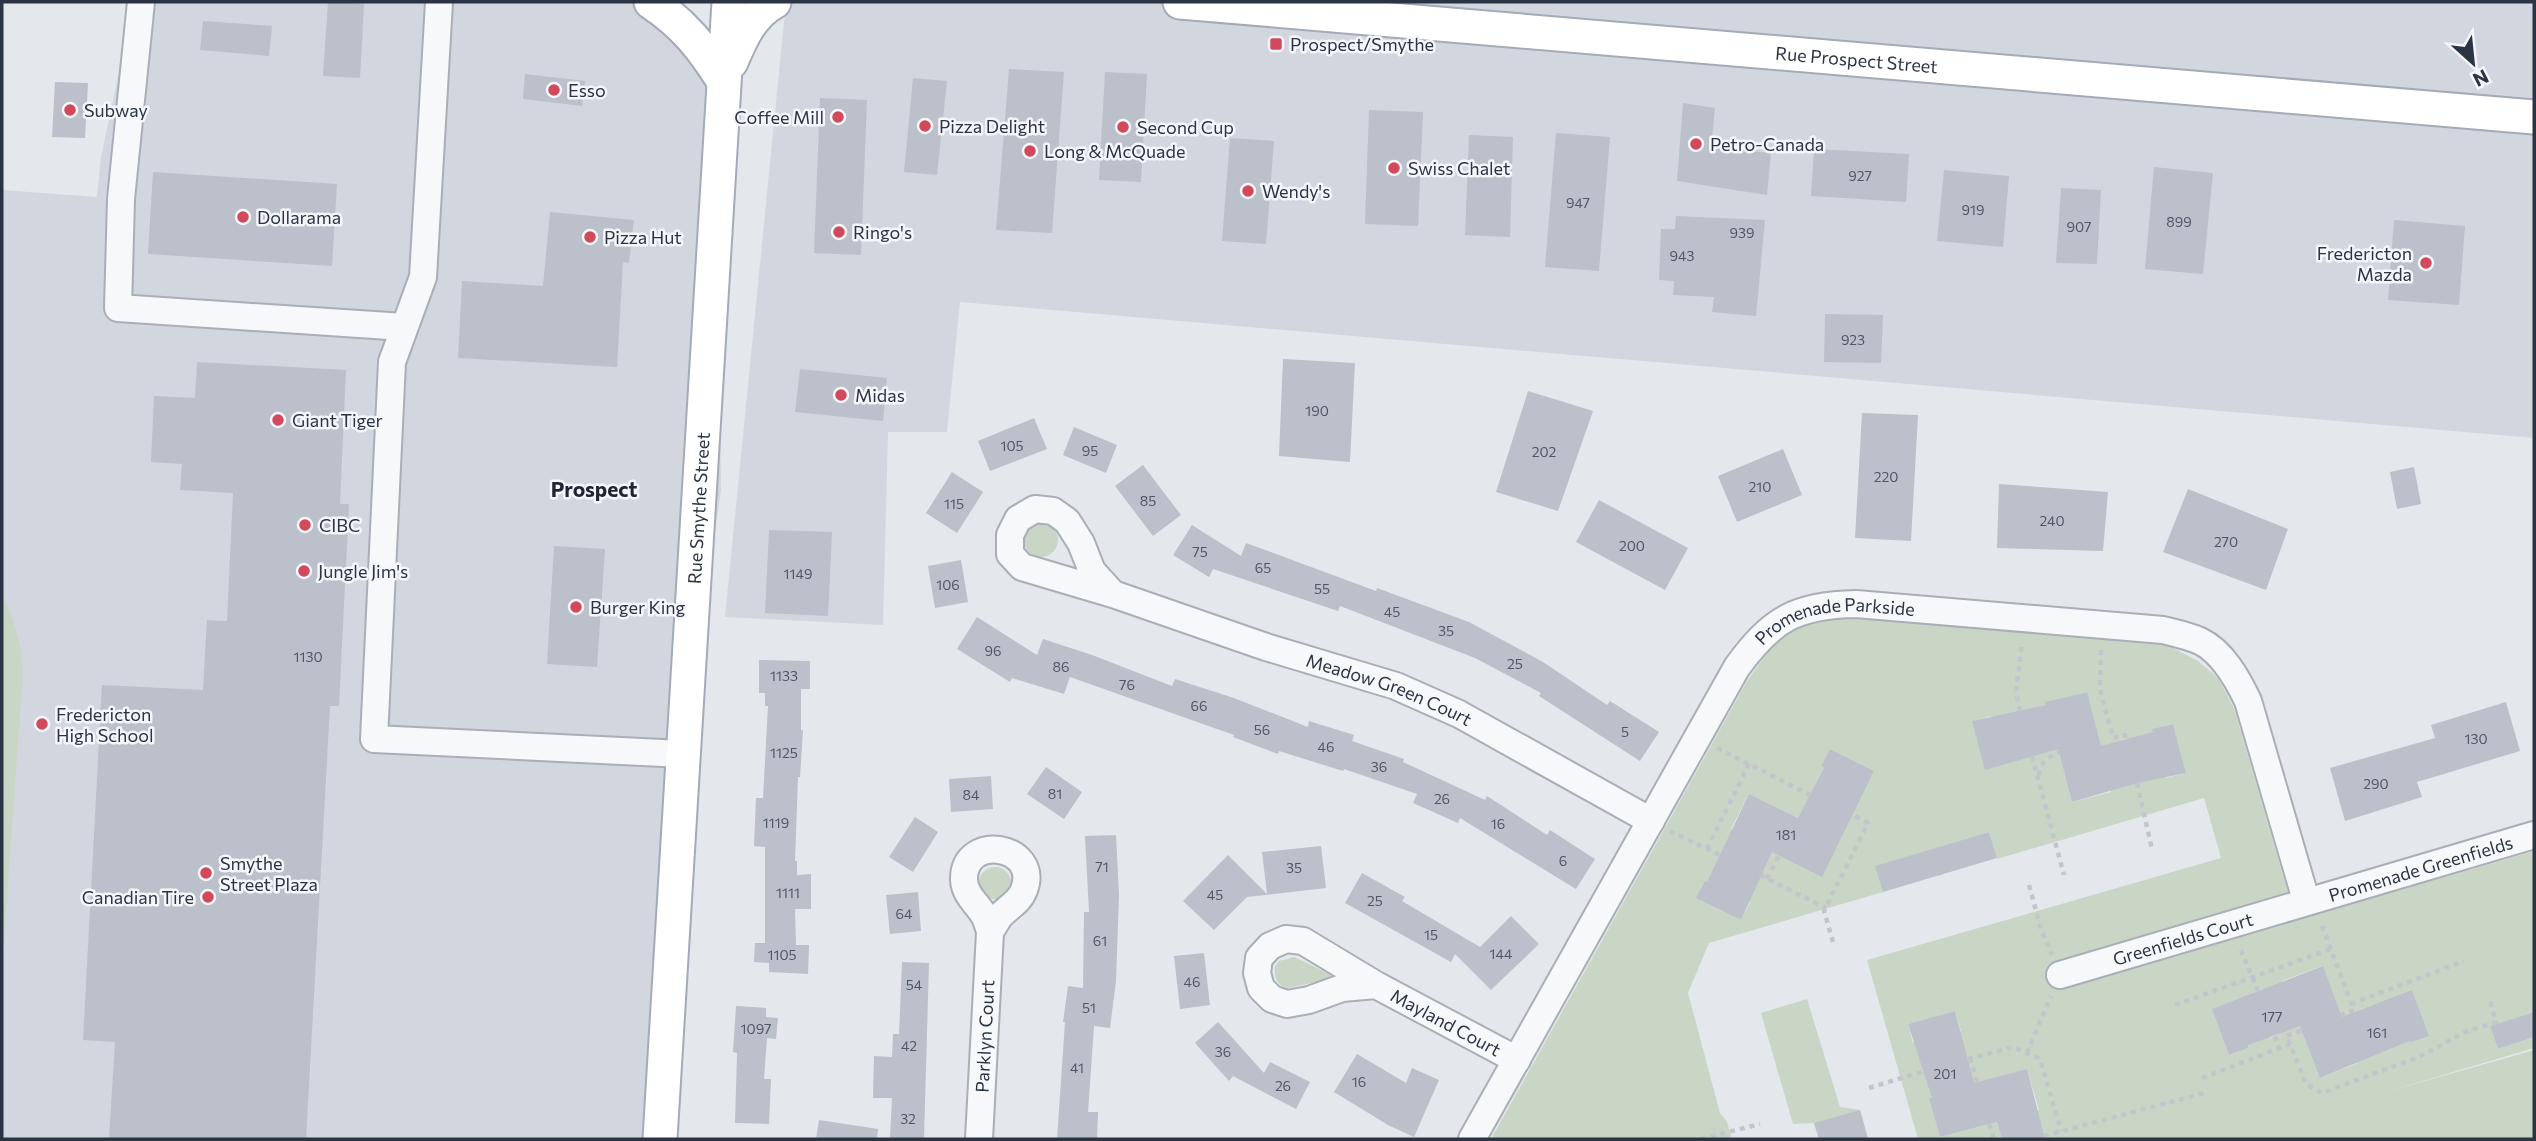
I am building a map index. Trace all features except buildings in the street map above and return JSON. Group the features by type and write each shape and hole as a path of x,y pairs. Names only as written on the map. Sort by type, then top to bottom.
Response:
{"main road":[{"path":"651,2 672,15 701,45 723,80"},
{"name":"Rue Smythe Street","path":"660,1139 729,2"},
{"path":"723,80 744,31 757,15 774,2"},
{"name":"Rue Prospect Street","path":"1180,2 2534,117"}],"street":[{"path":"141,2 121,199 118,308 404,327"},
{"path":"439,2 423,277 393,362 374,739 682,754"},
{"name":"Meadow Green Court","path":"1113,594 1266,647 1396,686 1459,714 1651,821"},
{"name":"Promenade Parkside","path":"1472,1139 1737,667 1752,646 1770,628 1806,609 1825,604 1856,604 2163,630 2202,642 2217,654 2238,680 2248,701 2306,900"},
{"name":"Promenade Greenfields","path":"2306,900 2534,835"},
{"name":"Greenfields Court","path":"2060,975 2306,900"},
{"name":"Parklyn Court","path":"979,1139 990,932"},
{"name":"Mayland Court","path":"1376,985 1517,1060"}],"path":[{"path":"2020,711 2016,691 2022,643"},
{"path":"2101,650 2100,690 2109,726 2113,738 2125,735 2126,739"},
{"path":"1697,738 1810,795"},
{"path":"2038,779 2039,767 2059,752"},
{"path":"2032,756 2064,875"},
{"path":"1707,849 1749,764"},
{"path":"2137,783 2152,849"},
{"path":"1833,942 1824,911 1868,823 1852,814"},
{"path":"1651,821 1720,855"},
{"path":"1767,879 1779,855"},
{"path":"1760,875 1826,908"},
{"path":"2027,1053 2060,975 2029,885"},
{"path":"2322,926 2354,1010 2341,1015"},
{"path":"2175,1005 2331,949"},
{"path":"2241,950 2258,991"},
{"path":"2351,1004 2464,961"},
{"path":"2362,999 2366,1008"},
{"path":"2302,1031 2286,1036 2306,1084 2322,1093 2418,1057 2465,1032 2497,1022 2490,1001"},
{"path":"2275,1036 2280,1048"},
{"path":"2203,1078 2290,1045"},
{"path":"1977,1083 1969,1058 2013,1046 2040,1059 2061,1131"},
{"path":"1869,1088 1924,1071"},
{"path":"2044,1136 2208,1092"},
{"path":"1701,1139 1760,1124"},
{"path":"1989,1124 1994,1139"}],"shaded area":[{"path":"134,2 677,2 716,85 721,490 683,754 660,1139 2,1139 2,190 97,197 101,157"},
{"path":"786,2 2534,2 2534,438 960,302 947,432 888,432 883,625 725,617"}],"green space":[{"path":"1041,523 1053,528 1058,540 1053,552 1041,557 1029,552 1024,540 1029,528"},
{"path":"2,595 17,632 23,671 2,968"},
{"path":"1853,618 2167,645 2198,661 2218,678 2234,708 2296,920 2534,851 2534,1012 2490,1026 2498,1049 2534,1037 2534,1048 2386,1092 2534,1050 2534,1139 2045,1139 2033,1112 2039,1110 2027,1069 1970,1085 1955,1033 1961,1031 1955,1011 1908,1024 1913,1043 1920,1041 1935,1097 1930,1098 1940,1137 1997,1122 2002,1139 1918,1139 1867,960 2221,858 2204,798 1997,859 1989,832 1936,848 1943,874 1938,876 1930,850 1876,866 1883,892 1709,943 1688,993 1720,1113 1727,1122 1732,1139 1491,1139 1746,683 1778,641 1801,627","holes":["2086,692 2101,749 2121,744 2121,740 2154,736 2153,729 2173,724 2186,773 2166,778 2164,771 2133,784 2110,786 2111,792 2072,802 2057,745 1973,721 1991,716 1993,723 2047,709 2046,702","1830,749 1874,771 1769,850 1744,899 1750,902 1741,920 1697,898 1711,884 1737,832 1731,829 1749,794 1802,820 1828,770 1821,766","2322,966 2344,1022 2360,1010 2371,1006 2429,1036 2410,1043 2408,1038 2356,1058 2358,1063 2320,1078 2299,1022 2278,1030 2279,1034 2270,1038 2268,1034 2246,1042 2248,1048 2229,1055 2212,1009 2231,1002 2233,1007 2262,989 2265,995 2284,988 2282,981"]},
{"path":"995,867 1006,872 1011,883 1006,894 995,899 984,894 979,883 984,872"},
{"path":"1294,957 1332,975 1332,979 1284,987 1277,981 1275,967 1279,961"},
{"path":"1807,999 1840,1107 1860,1110 1868,1139 1819,1139 1814,1123 1793,1124 1761,1013"}],"place":[{"name":"Prospect/Smythe","path":"1276,44"},
{"name":"Esso","path":"554,90"},
{"name":"Subway","path":"70,110"},
{"name":"Coffee Mill","path":"838,117"},
{"name":"Pizza Delight","path":"925,126"},
{"name":"Second Cup","path":"1123,127"},
{"name":"Petro-Canada","path":"1696,144"},
{"name":"Long & McQuade","path":"1030,151"},
{"name":"Swiss Chalet","path":"1394,168"},
{"name":"Wendy's","path":"1248,191"},
{"name":"Dollarama","path":"243,217"},
{"name":"Ringo's","path":"839,232"},
{"name":"Pizza Hut","path":"590,237"},
{"name":"Fredericton Mazda","path":"2426,263"},
{"name":"Midas","path":"841,395"},
{"name":"Giant Tiger","path":"278,420"},
{"name":"CIBC","path":"305,525"},
{"name":"Jungle Jim's","path":"304,571"},
{"name":"Burger King","path":"576,607"},
{"name":"Fredericton High School","path":"42,724"},
{"name":"Smythe Street Plaza","path":"206,873"},
{"name":"Canadian Tire","path":"208,897"}],"district":[{"name":"Prospect","path":"594,488"}]}
